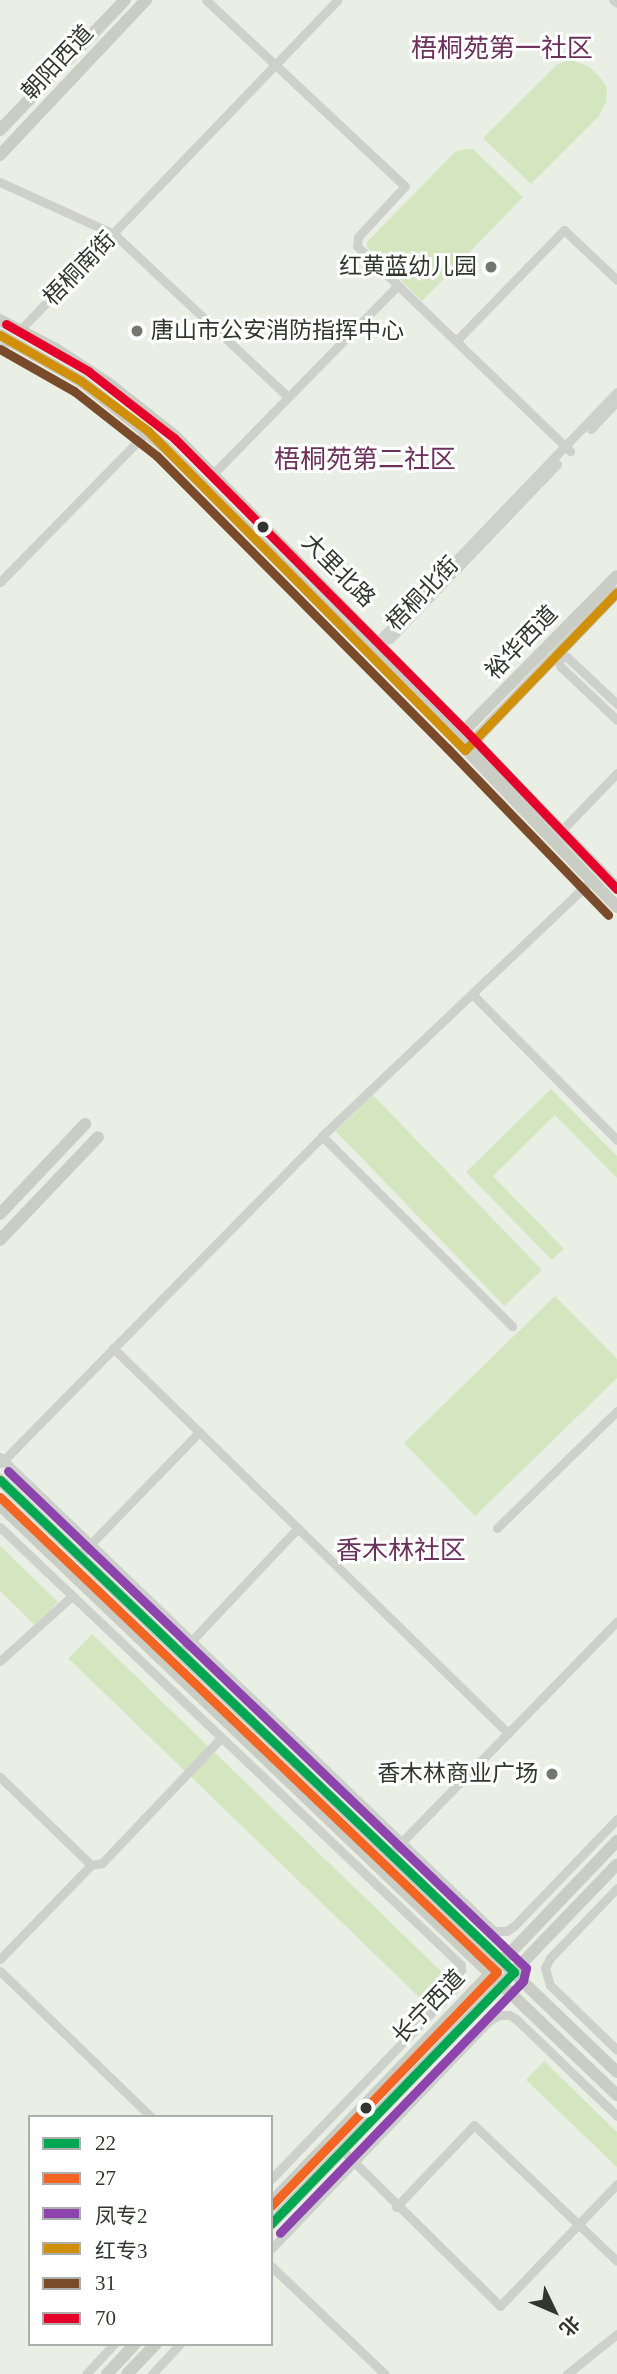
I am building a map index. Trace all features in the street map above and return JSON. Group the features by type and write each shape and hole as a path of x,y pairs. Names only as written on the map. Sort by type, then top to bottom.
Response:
{"main road":[{"name":"朝阳西道","path":"0,130 125,0"},
{"name":"朝阳西道","path":"0,155 146,0"},
{"name":"大里北路","path":"0,320 56,349 131,399 175,436 378,641 465,741 617,907"},
{"name":"大里北路","path":"3,341 81,382 148,431 617,888"},
{"name":"裕华西道","path":"465,741 617,576"},
{"name":"裕华西道","path":"465,741 556,656 617,592"},
{"path":"0,1214 85,1124"},
{"path":"0,1240 98,1138"},
{"path":"0,1480 617,2072"},
{"path":"0,1505 617,2095"},
{"path":"167,1666 180,1653"},
{"name":"长宁西道","path":"273,2201 617,1841"},
{"name":"长宁西道","path":"273,2222 617,1865"},
{"path":"107,2374 133,2346"},
{"path":"127,2374 154,2346"}],"street":[{"path":"206,0 405,186 358,237 357,246 568,449"},
{"name":"梧桐南街","path":"20,330 332,0"},
{"name":"梧桐南街","path":"274,63 338,0"},
{"path":"0,182 112,232 288,397"},
{"path":"456,341 564,230 617,280"},
{"path":"213,474 397,286"},
{"name":"梧桐北街","path":"568,449 617,392"},
{"name":"梧桐北街","path":"378,641 617,401"},
{"path":"0,582 148,431"},
{"path":"617,704 567,657 556,656 561,667 617,720"},
{"path":"560,832 617,773"},
{"path":"591,881 323,1136 1,1461 494,1931 507,1931 617,1819"},
{"path":"473,995 617,1140"},
{"path":"323,1136 512,1326"},
{"path":"113,1348 508,1733"},
{"path":"497,1528 617,1411"},
{"path":"79,1556 199,1432"},
{"path":"0,1527 461,1965 461,1980 273,2177"},
{"path":"180,1653 298,1528"},
{"path":"0,1661 72,1596"},
{"path":"390,1854 617,1621"},
{"path":"156,1677 167,1666"},
{"path":"0,1959 91,1865 102,1863 221,1738"},
{"path":"0,1776 91,1865"},
{"path":"617,1888 550,1958 545,1968 550,1985 617,2050"},
{"path":"0,1972 149,2115"},
{"path":"273,2247 489,2021 499,2015 509,2015 516,2020 617,2116"},
{"path":"397,2207 474,2125 617,2261"},
{"path":"342,2150 500,2306 617,2184"},
{"path":"273,2268 385,2374"},
{"path":"567,2374 617,2334"},
{"path":"86,2374 112,2346"},
{"path":"152,2374 178,2346"}],"green space":[{"path":"572,60 589,67 599,76 607,87 606,102 599,116 531,184 483,138 559,63"},
{"path":"473,149 523,197 422,301 367,247 367,242 455,152"},
{"path":"551,1089 617,1156 617,1178 555,1115 493,1176 564,1249 552,1260 466,1172"},
{"path":"373,1095 542,1270 504,1306 336,1131"},
{"path":"555,1296 617,1359 617,1378 475,1516 404,1443"},
{"path":"0,1546 58,1602 36,1626 0,1591"},
{"path":"92,1634 447,1977 424,2002 68,1658"},
{"path":"544,2061 617,2132 617,2167 526,2080"}],"transit line":[{"name":"70","path":"6,324 88,371 174,438 465,730 617,889"},
{"name":"红专3","path":"0,335 81,381 148,431 465,750 617,592"},
{"name":"31","path":"0,349 74,391 157,456 447,748 608,915"},
{"name":"凤专2","path":"8,1471 526,1968 523,1981 280,2233"},
{"name":"22","path":"0,1480 514,1972 273,2222"},
{"name":"27","path":"0,1497 497,1972 273,2204"}],"place":[{"name":"红黄蓝幼儿园","path":"491,267"},
{"name":"唐山市公安消防指挥中心","path":"137,331"},
{"name":"香木林商业广场","path":"552,1774"}],"district":[{"name":"梧桐苑第一社区","path":"502,49"},
{"name":"梧桐苑第二社区","path":"365,460"},
{"name":"香木林社区","path":"401,1551"}]}
